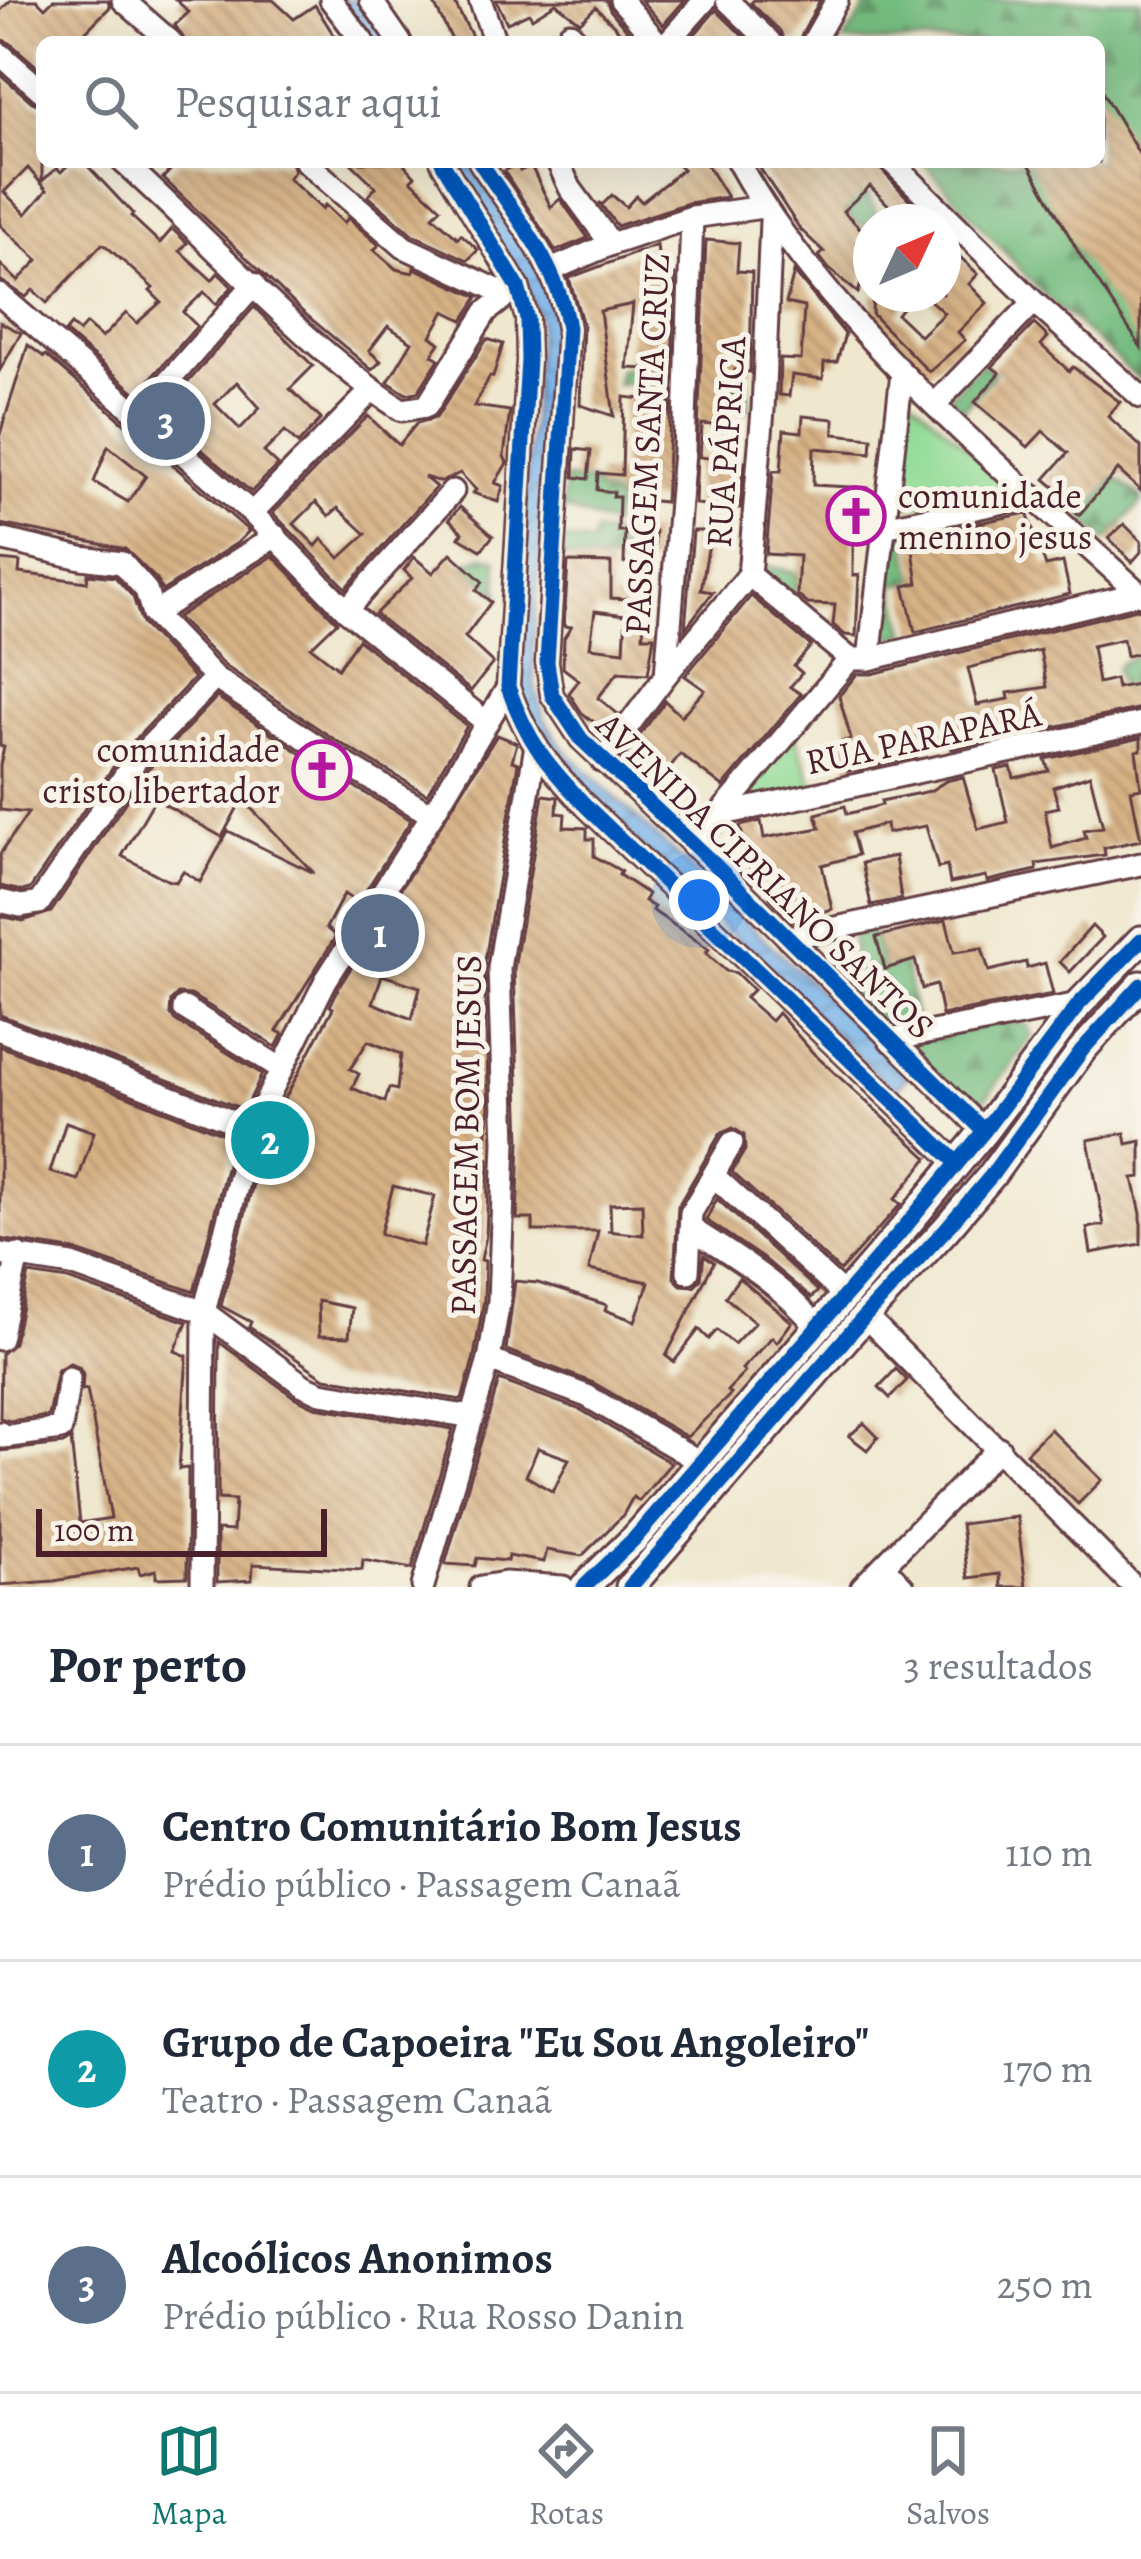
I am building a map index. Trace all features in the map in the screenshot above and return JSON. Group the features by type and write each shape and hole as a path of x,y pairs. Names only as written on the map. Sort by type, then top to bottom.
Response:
{"main road":[{"path":"584,1587 702,1463 958,1163 1079,1004 1141,940"},
{"path":"630,1587 961,1212 1082,1050 1141,985"}],"street":[{"path":"123,0 163,36"},
{"path":"331,0 358,36"},
{"path":"370,0 396,36"},
{"path":"480,0 493,36"},
{"path":"621,0 652,36"},
{"path":"673,36 705,0"},
{"path":"727,0 764,36"},
{"path":"816,36 836,0"},
{"path":"0,54 36,86"},
{"path":"129,168 371,391 402,410 427,406 486,312 512,291 404,247 313,168"},
{"name":"AVENIDA CIPRIANO SANTOS","path":"445,168 527,319 508,687 536,751 587,808 958,1163"},
{"name":"AVENIDA CIPRIANO SANTOS","path":"484,168 551,270 563,298 568,363 547,662 552,695 562,715 602,761 984,1131"},
{"path":"561,168 611,244"},
{"path":"741,168 767,214 902,374 1140,594"},
{"path":"898,168 1034,302 1141,397"},
{"path":"551,270 692,217 767,214"},
{"name":"RUA PÁPRICA","path":"602,761 749,575 763,410 767,214"},
{"name":"PASSAGEM SANTA CRUZ","path":"666,675 684,451 692,217"},
{"path":"139,416 254,284"},
{"path":"0,295 253,513 346,610 486,722"},
{"path":"935,404 1034,302"},
{"path":"693,846 860,659 884,527 902,374"},
{"path":"253,513 371,391"},
{"path":"346,610 453,491"},
{"path":"884,527 1033,496"},
{"path":"153,614 276,536"},
{"path":"0,539 122,563 146,590 153,614 215,678 328,754 432,815"},
{"path":"749,575 860,659"},
{"path":"860,659 1140,594"},
{"path":"0,901 21,906 39,903 135,761 215,678"},
{"path":"202,1587 204,1312 252,1130 326,980 508,687"},
{"name":"RUA PARAPARÁ","path":"719,815 1141,723"},
{"name":"PASSAGEM BOM JESUS","path":"423,1586 490,1360 499,1300 505,1142 500,968 536,751"},
{"path":"788,938 1141,864"},
{"path":"890,1040 1079,1004"},
{"path":"184,1009 282,1069"},
{"path":"0,1030 252,1130"},
{"path":"688,1272 692,1213 732,1143"},
{"path":"715,1177 844,1295"},
{"path":"692,1228 774,1286 817,1327"},
{"path":"0,1340 9,1255 72,1264 204,1312 321,1394 473,1417"},
{"path":"866,1316 1134,1587"},
{"path":"490,1360 587,1396 702,1463"},
{"path":"0,1432 3,1437 61,1429 69,1378"},
{"path":"862,1587 999,1448"},
{"path":"883,1566 903,1587"},
{"path":"481,1587 506,1583 563,1587"},
{"path":"406,1587 433,1587"}],"green space":[{"path":"871,0 1141,0 1141,381 1039,290 928,168 1105,168 1105,36 847,36"},
{"path":"868,194 872,204 853,204 853,219 845,213 853,196"},
{"path":"981,364 995,373 962,411 949,397"},
{"path":"620,368 677,372 676,382 616,384"},
{"path":"718,369 747,374 749,408 729,409 731,397 720,393"},
{"path":"909,395 1013,489 902,507"},
{"path":"1115,477 1141,497 1141,503 1106,541 1082,518"},
{"path":"566,479 596,483 597,491 619,497 612,526 562,508"},
{"path":"904,531 915,581 894,585 907,634 886,638 878,627 889,532"},
{"path":"594,532 615,535 613,547 624,547 624,563 563,558 564,540 592,543"},
{"path":"483,556 497,559 499,595 464,564"},
{"path":"763,565 797,573 794,603 759,577"},
{"path":"1141,654 1141,684 1122,688 1116,669"},
{"path":"794,733 814,789 729,810"},
{"path":"872,927 883,968 904,963 918,1027 890,1035 846,990 861,986 854,968 852,932"},
{"path":"1007,1021 1028,1025 1032,1037 973,1115 914,1058 911,1040"}],"water":[{"path":"340,0 363,0 387,36 367,36"},
{"path":"451,168 473,168 511,224 546,289 558,337 534,630 534,684 544,718 562,747 908,1075 894,1091 561,770 531,733 516,678 539,320 531,297"}],"building":[{"path":"11,0 37,0 45,8 53,0 108,0 110,7 81,36 36,36 36,66 0,39 0,11"},
{"path":"176,0 273,0 294,19 315,5 334,36 182,36 175,25 189,12"},
{"path":"432,0 453,0 472,36 450,36"},
{"path":"496,0 606,0 632,36 624,36 596,7 580,22 556,3 532,18 529,13 507,23"},
{"path":"641,0 685,0 663,25"},
{"path":"820,0 801,36 782,36 751,3"},
{"path":"716,10 743,36 693,36"},
{"path":"0,74 36,104 36,168 42,168 42,181 57,168 61,172 90,168 160,243 172,229 187,243 180,251 212,280 218,273 232,287 216,304 204,292 183,312 197,326 137,394 65,332 71,325 79,332 86,324 102,338 126,313 137,323 161,302 150,291 153,288 102,244 47,303 33,290 26,297 0,280 0,264 18,281 38,260 0,225","holes":["28,168 47,190 26,214 4,192"]},
{"path":"1105,97 1141,157 1141,347 1080,255 1031,168 1105,168"},
{"path":"172,168 293,168 288,178 322,209 325,205 344,223 348,218 379,245 374,250 396,269 413,273 414,268 478,297 463,320 445,311 431,336 440,343 432,355 439,359 418,392 406,394 388,382 412,342 388,326 369,351 381,361 372,370 304,313 163,178"},
{"path":"356,168 408,168 415,176 411,180 441,208 433,216 478,250 468,260 412,234 368,196 376,187"},
{"path":"532,168 551,207 560,199 588,238 556,251 504,171"},
{"path":"709,168 727,197 688,203 617,226 599,202 602,205 612,195 626,207 636,196 642,202 683,169"},
{"path":"760,168 880,168 913,204 887,204 870,186 843,211 853,221 853,289 829,269 819,256 824,252 800,229"},
{"path":"706,240 739,243 737,271 752,272 750,372 735,370 726,426 702,424 700,457 744,462 740,508 695,504"},
{"path":"657,245 660,276 675,275 672,370 627,368 633,304 600,311 614,416 580,405 583,325 569,278"},
{"path":"961,258 978,274 969,284 987,303 958,332 965,340 929,372 872,314 899,312 920,336 944,313 961,312"},
{"path":"794,272 845,334 837,362 824,363 823,379 792,375 789,396 779,395 780,359 801,360 804,307 786,303"},
{"path":"254,307 313,366 290,389 321,419 298,444 285,431 264,452 278,465 251,492 160,414","holes":["237,382 260,408 240,429 215,404"]},
{"path":"0,322 21,333 0,370"},
{"path":"1034,324 1048,337 1041,345 1069,371 1073,367 1120,402 1108,416 1141,447 1141,491 1118,470 1079,515 1068,504 1071,501 1045,479 1068,453 1043,431 1028,447 975,402 1000,373 992,367"},
{"path":"487,339 503,344 493,377 474,406 510,411 507,463 495,483 503,486 498,502 473,493 476,490 460,473 441,482 424,477 436,487 346,588 273,513 368,416 399,445 417,423 436,418","holes":["316,502 329,516 338,508 366,534 340,558 322,539 316,546 294,524"]},
{"path":"28,345 46,355 249,531 162,591 125,549 0,524 0,434","holes":["108,446 146,476 128,502 94,482"]},
{"path":"624,397 671,402 665,502 644,500 643,531 655,531 654,564 624,563 619,497 597,490 598,473 622,475"},
{"path":"803,416 834,419 834,434 872,438 871,453 814,448 813,485 868,488 867,506 872,506 868,537 853,536 853,575 859,575 856,636 845,635 833,625 835,605 808,604 797,595 799,556 766,554 773,471 781,471 784,430 802,432"},
{"path":"575,449 591,451 588,479 574,477"},
{"path":"460,507 493,536 481,550 459,537 463,533 449,519"},
{"path":"1027,513 1046,566 1063,562 1070,594 915,632 904,586 918,583 911,537"},
{"path":"1124,524 1141,541 1141,552 1132,562 1109,538"},
{"path":"693,531 711,531 701,590 713,592 685,629"},
{"path":"451,553 483,582 476,590 491,602 465,637 493,663 471,691 375,614 412,578 404,570 414,557 433,573"},
{"path":"273,556 337,622 311,647 338,668 358,639 467,726 427,794 225,666 177,617"},
{"path":"0,560 20,562 19,573 87,582 88,574 115,577 133,597 142,624 194,678 124,751 30,889 22,891 0,886 0,854 28,813 0,810 4,747 0,746"},
{"path":"568,562 611,563 611,598 645,600 643,636 654,636 648,674 618,672 598,698 618,714 606,731 582,713 569,693 579,680 563,668 564,638 571,627 564,626","holes":["595,611 626,615 624,651 590,647"]},
{"path":"751,596 811,646 794,666 802,673 790,687 801,694 723,787 680,754 658,783 623,758 665,701 681,716 705,690 685,676"},
{"path":"1141,610 1141,653 1126,656 1123,639 1092,646 1098,683 1115,679 1117,688 1141,683 1141,708 952,749 951,743 915,750 916,757 848,771 841,742 851,739 839,696 857,674","holes":["1040,650 1047,687 1008,693 1009,699 977,705 968,668"]},
{"path":"217,697 411,820 358,903 344,894 326,928 336,936 277,1031 283,1034 276,1047 191,995 178,994 171,1001 170,1014 175,1020 262,1074 245,1110 0,1015 0,916 23,921 51,912 147,770","holes":["155,799 222,837 242,799 314,873 228,831 200,882 183,871 176,882 167,880 122,856"]},
{"path":"497,735 517,743 512,761 518,763 484,966 489,1113 484,1159 489,1159 481,1260 485,1261 484,1299 462,1400 325,1378 249,1327 251,1322 221,1306 266,1134 333,1008 339,987","holes":["382,975 420,987 412,1019 373,1003","368,1041 401,1054 397,1090 389,1088 385,1102 352,1088 359,1074 350,1069","393,1186 435,1196 422,1246 380,1234","318,1301 352,1308 349,1337 319,1336"]},
{"path":"1141,738 1141,750 1136,751 1141,788 1131,790 1141,840 1104,848 1105,855 1036,864 1037,870 987,881 986,876 950,883 947,866 938,868 926,826 887,833 886,824 852,833 858,855 822,865 832,909 793,921 770,898 763,878 753,880 740,826 761,821 764,838 820,828 816,814 845,806 847,814 963,777 978,829 1008,822 996,770 1011,767 1014,778 1049,771 1045,759","holes":["1090,775 1103,827 1084,830 1086,838 1052,848 1045,810 1059,807 1053,787"]},
{"path":"543,795 558,797 557,813 565,814 564,827 587,828 587,839 594,839 594,856 621,871 619,875 648,894 644,901 652,910 709,949 706,953 726,971 736,973 753,990 745,998 771,1021 778,1013 814,1054 928,1158 895,1199 901,1204 840,1271 732,1172 745,1150 744,1135 733,1128 720,1134 678,1206 674,1278 681,1285 694,1286 701,1279 704,1255 714,1262 666,1356 674,1362 699,1329 709,1339 717,1330 734,1344 755,1322 725,1297 739,1278 792,1322 777,1342 772,1337 742,1369 745,1372 727,1391 731,1394 687,1437 594,1383 506,1350 515,1281 538,1283 607,1305 605,1310 635,1321 649,1282 589,1270 598,1231 533,1231 533,1219 517,1219 520,1141 514,969","holes":["642,1203 643,1235 607,1231 611,1231 610,1204"]},
{"path":"895,856 901,899 871,905 862,863"},
{"path":"946,920 954,952 982,948 989,971 1026,962 1027,968 1045,963 1053,994 942,1015 936,985 922,989 915,960 885,969 876,937"},
{"path":"1092,926 1103,937 1070,972 1060,962"},
{"path":"0,1046 234,1138 194,1292 77,1251 0,1239","holes":["66,1122 94,1132 78,1180 50,1172"]},
{"path":"1125,1133 1127,1144 1141,1141 1141,1177 1133,1178 1141,1214 1141,1244 1091,1253 1087,1228 1104,1225 1088,1140"},
{"path":"717,1199 818,1291 811,1298 706,1220"},
{"path":"29,1274 68,1280 187,1322 175,1351 187,1356 179,1469 188,1468 187,1577 156,1578 156,1570 140,1574 138,1567 0,1585 0,1451 71,1439 80,1523 111,1518 79,1367 70,1363 57,1370 48,1416 0,1418 1,1354 14,1343"},
{"path":"219,1342 315,1407 453,1429 412,1569 363,1560 362,1570 253,1564 252,1580 217,1582 217,1530 233,1531 235,1500 218,1499"},
{"path":"896,1369 907,1380 890,1398 879,1387"},
{"path":"499,1380 581,1410 671,1463 639,1501 633,1497 623,1515 582,1556 547,1550 544,1562 508,1556 507,1561 477,1558 475,1566 445,1564","holes":["538,1448 569,1459 553,1492 526,1476"]},
{"path":"864,1423 878,1437 867,1450 849,1436"},
{"path":"1050,1429 1102,1480 1078,1504 1026,1453"},
{"path":"1017,1517 1026,1587 1001,1587 1000,1574 968,1578 961,1524"}],"cycle path":[{"path":"446,168 518,287 527,319 508,687 531,739 587,807 957,1163"},
{"path":"484,168 545,261 568,328 547,662 552,695 581,739 984,1131"},
{"path":"584,1587 635,1538 909,1222 1079,1004 1141,940"},
{"path":"630,1587 991,1176 1082,1050 1141,985"}],"place":[{"name":"Alcoólicos Anonimos","path":"166,421"},
{"name":"comunidade menino jesus","path":"856,516"},
{"name":"comunidade cristo libertador","path":"322,770"},
{"name":"Centro Comunitário Bom Jesus","path":"380,933"},
{"name":"Grupo de Capoeira \"Eu Sou Angoleiro\"","path":"270,1140"}]}
